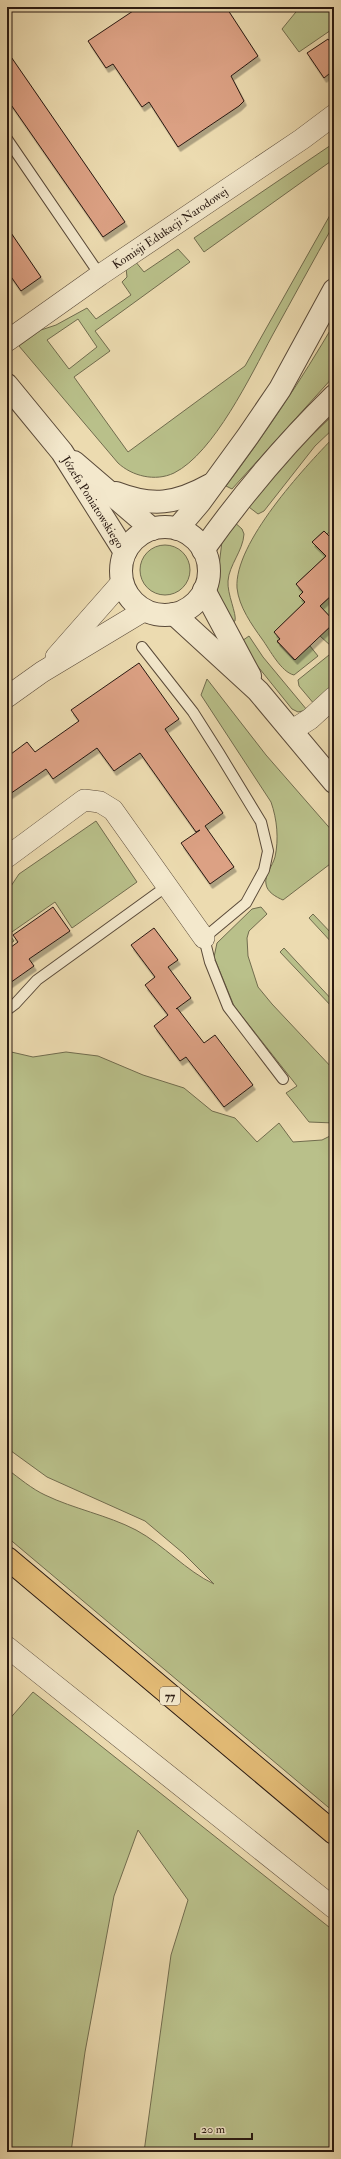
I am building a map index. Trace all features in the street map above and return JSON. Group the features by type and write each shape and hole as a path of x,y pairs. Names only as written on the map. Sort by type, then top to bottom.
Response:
{"main road":[{"name":"77","path":"7,1558 334,1833"}],"street":[{"name":"Komisji Edukacji Narodowej","path":"7,341 100,275 334,116"},
{"path":"177,528 200,502 211,484 248,436 280,389 334,290"},
{"name":"Józefa Poniatowskiego","path":"7,385 62,452 125,552"},
{"path":"203,550 236,504 315,415 334,396"},
{"name":"Józefa Poniatowskiego","path":"62,452 152,529"},
{"path":"108,490 137,501 152,503 183,498 211,484"},
{"path":"165,527 177,528 196,539 203,550 208,562 208,575 204,590 196,602 185,610 174,614 162,615 145,610 128,595 122,582 120,570 125,552 132,542 152,529 165,527"},
{"path":"42,672 122,582"},
{"path":"204,590 258,691"},
{"path":"7,697 42,672 145,610"},
{"path":"174,614 258,691 334,782"},
{"path":"291,731 310,719 334,697"},
{"path":"7,857 84,800 100,802 112,810 204,938"},
{"path":"7,1647 334,1908"}],"lane":[{"path":"7,139 100,275"},
{"path":"142,647 193,712 261,822 268,851 264,870 246,903 204,938 210,962 228,1007 283,1079"},
{"path":"7,1010 15,1004 37,980 167,886"}],"green space":[{"path":"300,7 334,7 334,28 299,52 282,29"},
{"path":"334,143 334,159 204,252 194,238"},
{"path":"334,208 334,224 230,412 203,449 189,463 174,473 167,476 152,477 137,474 124,468 118,463 19,346 41,330 56,325 87,308 96,319 131,295 122,282 127,277 126,268 135,261 144,272 178,249 190,262 95,331 110,351 74,377 128,452 245,366","holes":["78,319 97,347 69,369 47,340"]},
{"path":"334,324 334,376 232,489 226,486 283,406"},
{"path":"334,414 334,428 315,446 264,511 258,514 245,504 285,461"},
{"path":"334,437 334,528 327,534 324,531 312,542 326,556 296,584 303,592 305,602 274,632 280,639 277,642 294,660 310,646 318,656 294,675 285,670 276,660 246,615 238,595 237,588 239,570 258,529 273,507 306,467"},
{"path":"233,521 242,529 244,534 228,581 229,592 235,614 235,621 229,624 217,592 217,583 222,541"},
{"path":"160,545 170,545 183,552 190,565 190,575 183,588 170,595 160,595 151,591 144,584 140,575 140,565 144,556 151,549"},
{"path":"329,598 334,604 334,621 320,606"},
{"path":"334,623 334,640 331,646 320,636"},
{"path":"249,636 263,657 307,710 298,712 292,709 239,643"},
{"path":"329,655 334,661 334,687 315,705 299,686 298,680"},
{"path":"207,679 266,755 334,833 334,861 283,900 270,892 266,884 267,874 275,857 277,843 275,815 271,802 201,695"},
{"path":"96,821 137,882 72,928 55,902 9,934 14,941 7,946 7,892 19,874"},
{"path":"261,907 267,914 249,931 247,938 248,956 258,987 334,1070 334,1123 309,1122 286,1093 297,1086 234,1006 214,957 217,943 252,909"},
{"path":"313,914 334,936 334,945 309,918"},
{"path":"284,948 334,1002 334,1009 280,952"},
{"path":"7,1051 33,1057 66,1052 98,1056 143,1075 184,1088 212,1111 235,1118 257,1142 279,1123 293,1142 322,1140 334,1134 334,1812 7,1537 7,1469 40,1493 114,1520 136,1530 204,1579 214,1584 183,1553 145,1521 47,1477 7,1448"},
{"path":"33,1692 334,1931 334,2152 144,2152 171,1955 188,1900 138,1830 114,1896 85,2052 71,2152 7,2152 7,1722"}],"building":[{"path":"139,7 226,7 258,56 231,76 244,101 239,106 178,147 149,102 142,107 113,64 106,68 88,41"},
{"path":"328,39 334,47 334,70 324,78 307,53"},
{"path":"7,51 125,222 103,237 7,99"},
{"path":"7,227 41,277 21,291 7,271"},
{"path":"324,531 334,541 334,593 320,606 334,621 334,623 295,660 277,641 280,639 274,632 305,602 299,596 303,592 296,584 326,556 312,542"},
{"path":"139,663 179,719 165,729 223,813 205,826 234,867 210,884 181,843 200,830 196,832 140,753 114,771 97,748 53,779 46,769 7,796 7,757 27,742 35,752 79,721 71,710"},
{"path":"53,907 70,931 29,959 34,966 7,985 7,950 18,942 13,935"},
{"path":"154,928 178,960 168,967 191,998 177,1008 204,1043 215,1035 253,1085 224,1107 186,1057 180,1061 154,1026 168,1015 145,985 155,977 131,945"}]}
